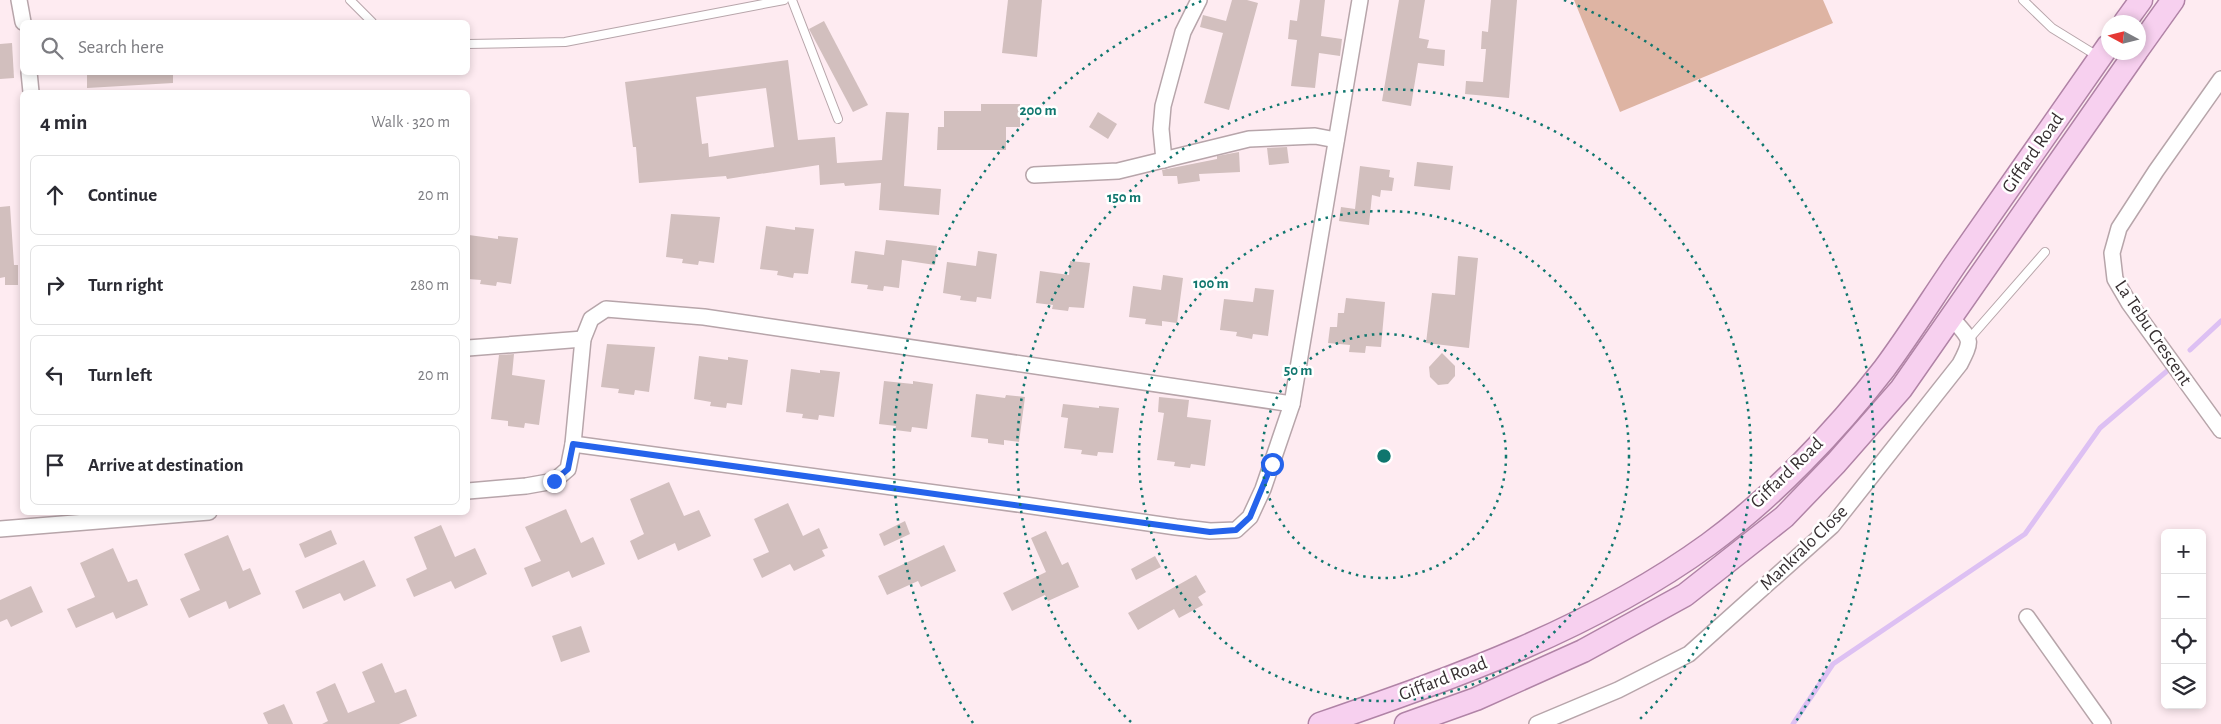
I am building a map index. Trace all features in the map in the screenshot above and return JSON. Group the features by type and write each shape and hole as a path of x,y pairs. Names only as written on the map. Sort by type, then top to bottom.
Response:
{"main road":[{"path":"2130,15 2140,0"},
{"path":"2146,38 2173,0"},
{"name":"Giffard Road","path":"1320,724 1449,679 1563,630 1632,594 1710,543 1766,497 1809,456 1884,369 2101,56"},
{"name":"Giffard Road","path":"1406,724 1476,699 1583,651 1685,595 1784,517 1836,464 1901,389 2130,60"}],"street":[{"path":"19,0 23,20"},
{"path":"1164,160 1161,129 1163,106 1183,32 1199,0"},
{"path":"573,444 1015,503 1210,532 1236,530 1250,517 1263,488 1292,404 1360,0"},
{"path":"29,75 31,90"},
{"name":"La Tebu Crescent","path":"2221,79 2156,171 2119,228 2112,253 2115,278 2128,303 2221,430"},
{"path":"1034,175 1118,172 1249,139 1315,136 1336,140"},
{"path":"470,491 554,481 568,469 573,444 584,339 591,319 606,309 636,310 714,319 1292,404"},
{"path":"1952,318 1969,339"},
{"path":"470,348 584,339"},
{"name":"Mankralo Close","path":"1537,724 1618,690 1689,654 1832,526 1960,364 1970,345 1969,339"},
{"path":"0,529 73,518 141,515"},
{"path":"2027,617 2103,724"}],"lane":[{"path":"350,0 370,20"},
{"path":"470,44 565,42 784,0"},
{"path":"792,0 838,119"},
{"path":"2023,0 2052,28 2101,51"},
{"path":"1969,339 2045,252"}],"shaded area":[{"path":"1574,0 1823,0 1833,23 1620,112"}],"building":[{"path":"1008,0 1042,0 1037,57 1002,53"},
{"path":"1232,0 1247,0 1258,3 1229,110 1204,103 1223,33 1200,27 1203,15 1226,21"},
{"path":"1300,0 1325,0 1321,36 1342,39 1340,56 1319,53 1315,88 1291,86 1297,40 1288,39 1290,20 1297,21"},
{"path":"1399,0 1425,0 1419,38 1429,40 1427,48 1445,50 1444,66 1418,63 1411,106 1382,101"},
{"path":"1491,0 1517,0 1509,98 1465,94 1466,81 1483,82 1486,49 1481,49 1482,31 1488,32"},
{"path":"824,21 868,105 853,112 809,29"},
{"path":"12,43 14,78 0,79 0,44"},
{"path":"788,60 798,140 835,137 837,163 882,160 886,112 909,113 904,186 941,189 939,215 879,210 881,183 845,186 844,183 820,185 819,165 727,179 726,176 639,183 636,147 633,147 625,82","holes":["766,88 774,147 709,157 708,143 702,144 696,97"]},
{"path":"87,75 173,75 173,83 87,88"},
{"path":"981,104 1020,104 1020,127 1006,127 1006,150 937,150 938,127 944,127 944,111 981,111"},
{"path":"1098,112 1117,124 1108,139 1089,127"},
{"path":"1287,147 1289,163 1269,165 1267,148"},
{"path":"1239,152 1240,172 1199,174 1200,181 1178,184 1177,176 1163,176 1162,170 1217,159 1217,156"},
{"path":"1417,162 1453,166 1450,190 1414,186"},
{"path":"1360,166 1390,170 1389,177 1394,178 1392,191 1381,190 1380,197 1372,195 1369,225 1339,221 1341,207 1355,209"},
{"path":"10,206 14,265 18,265 18,285 5,285 5,277 0,278 0,207"},
{"path":"671,214 720,217 714,263 699,261 698,265 682,263 683,259 666,257"},
{"path":"766,226 795,230 795,227 814,229 808,274 794,273 793,278 777,275 778,271 760,269"},
{"path":"470,235 498,239 498,236 518,238 511,284 497,282 496,286 480,284 481,280 470,279"},
{"path":"886,240 937,246 935,265 902,260 899,288 884,286 883,291 867,289 868,285 851,283 855,251 884,255"},
{"path":"978,251 997,254 991,299 977,297 976,302 960,300 961,296 943,293 947,262 976,266"},
{"path":"1458,256 1478,258 1469,348 1426,343 1432,293 1455,295"},
{"path":"1070,261 1090,263 1084,308 1069,307 1068,311 1052,309 1053,305 1036,303 1040,271 1069,275"},
{"path":"1163,275 1183,278 1177,323 1162,321 1162,326 1145,324 1146,319 1129,317 1133,286 1161,290"},
{"path":"1255,288 1274,290 1268,336 1253,334 1252,339 1236,336 1237,332 1220,330 1224,299 1253,302"},
{"path":"1346,298 1385,302 1381,347 1366,346 1365,353 1349,352 1350,345 1328,343 1330,327 1337,327 1338,313 1344,313"},
{"path":"607,344 655,347 649,392 635,390 634,395 618,393 619,389 601,387"},
{"path":"1442,353 1455,366 1455,376 1448,384 1438,385 1430,377 1429,367"},
{"path":"514,354 512,375 545,380 539,425 525,423 524,428 508,426 508,421 491,419 499,355"},
{"path":"699,356 728,360 728,357 748,360 742,405 727,403 726,408 710,406 711,402 694,399"},
{"path":"791,369 820,373 820,370 840,372 834,417 819,415 818,420 802,418 803,414 786,412"},
{"path":"884,381 913,384 913,381 933,384 927,429 912,427 911,432 895,430 896,426 879,424"},
{"path":"976,394 1005,398 1006,395 1025,397 1019,442 1004,440 1004,445 988,443 988,439 971,437"},
{"path":"1159,397 1189,400 1187,417 1211,420 1205,466 1191,464 1190,468 1174,466 1175,462 1157,460 1164,413 1158,412"},
{"path":"1063,404 1119,408 1113,453 1098,452 1097,456 1081,454 1082,450 1064,448 1068,418 1061,417"},
{"path":"669,482 684,516 699,510 711,536 678,551 675,543 638,560 630,541 644,534 630,499"},
{"path":"788,503 803,536 819,528 828,548 822,550 825,556 794,571 790,564 762,578 753,559 769,552 754,519"},
{"path":"566,509 581,543 593,537 605,564 572,578 569,571 532,587 524,568 541,561 525,527"},
{"path":"905,521 910,534 884,546 879,534"},
{"path":"441,525 455,557 475,548 487,574 455,589 451,581 414,597 406,579 427,569 414,537"},
{"path":"331,530 337,544 305,558 299,544"},
{"path":"1046,531 1062,565 1068,562 1079,587 1048,601 1045,595 1012,611 1003,593 1046,572 1031,538"},
{"path":"228,535 243,571 250,568 261,594 229,609 226,601 189,618 180,599 200,590 184,554"},
{"path":"944,545 956,571 921,587 918,581 887,595 878,576"},
{"path":"113,548 128,582 137,579 148,605 116,619 113,612 76,628 67,609 95,597 80,563"},
{"path":"1155,556 1161,567 1136,580 1131,569"},
{"path":"364,560 376,586 344,601 340,593 303,609 295,591"},
{"path":"1196,575 1206,592 1198,597 1203,605 1179,618 1174,609 1138,630 1128,613"},
{"path":"31,586 43,612 11,627 7,619 0,622 0,600"},
{"path":"581,626 590,652 561,662 552,636"},
{"path":"382,663 395,693 406,689 417,716 399,724 322,724 328,721 316,692 335,683 348,713 375,702 362,672"},
{"path":"284,704 293,724 268,724 263,713"}],"waterway":[{"path":"2190,350 2221,321"},
{"path":"1793,724 1833,664 2025,534 2100,428 2167,371"}],"route":[{"path":"554,481 568,469 573,444 1210,532 1236,530 1250,517 1272,464"}]}
